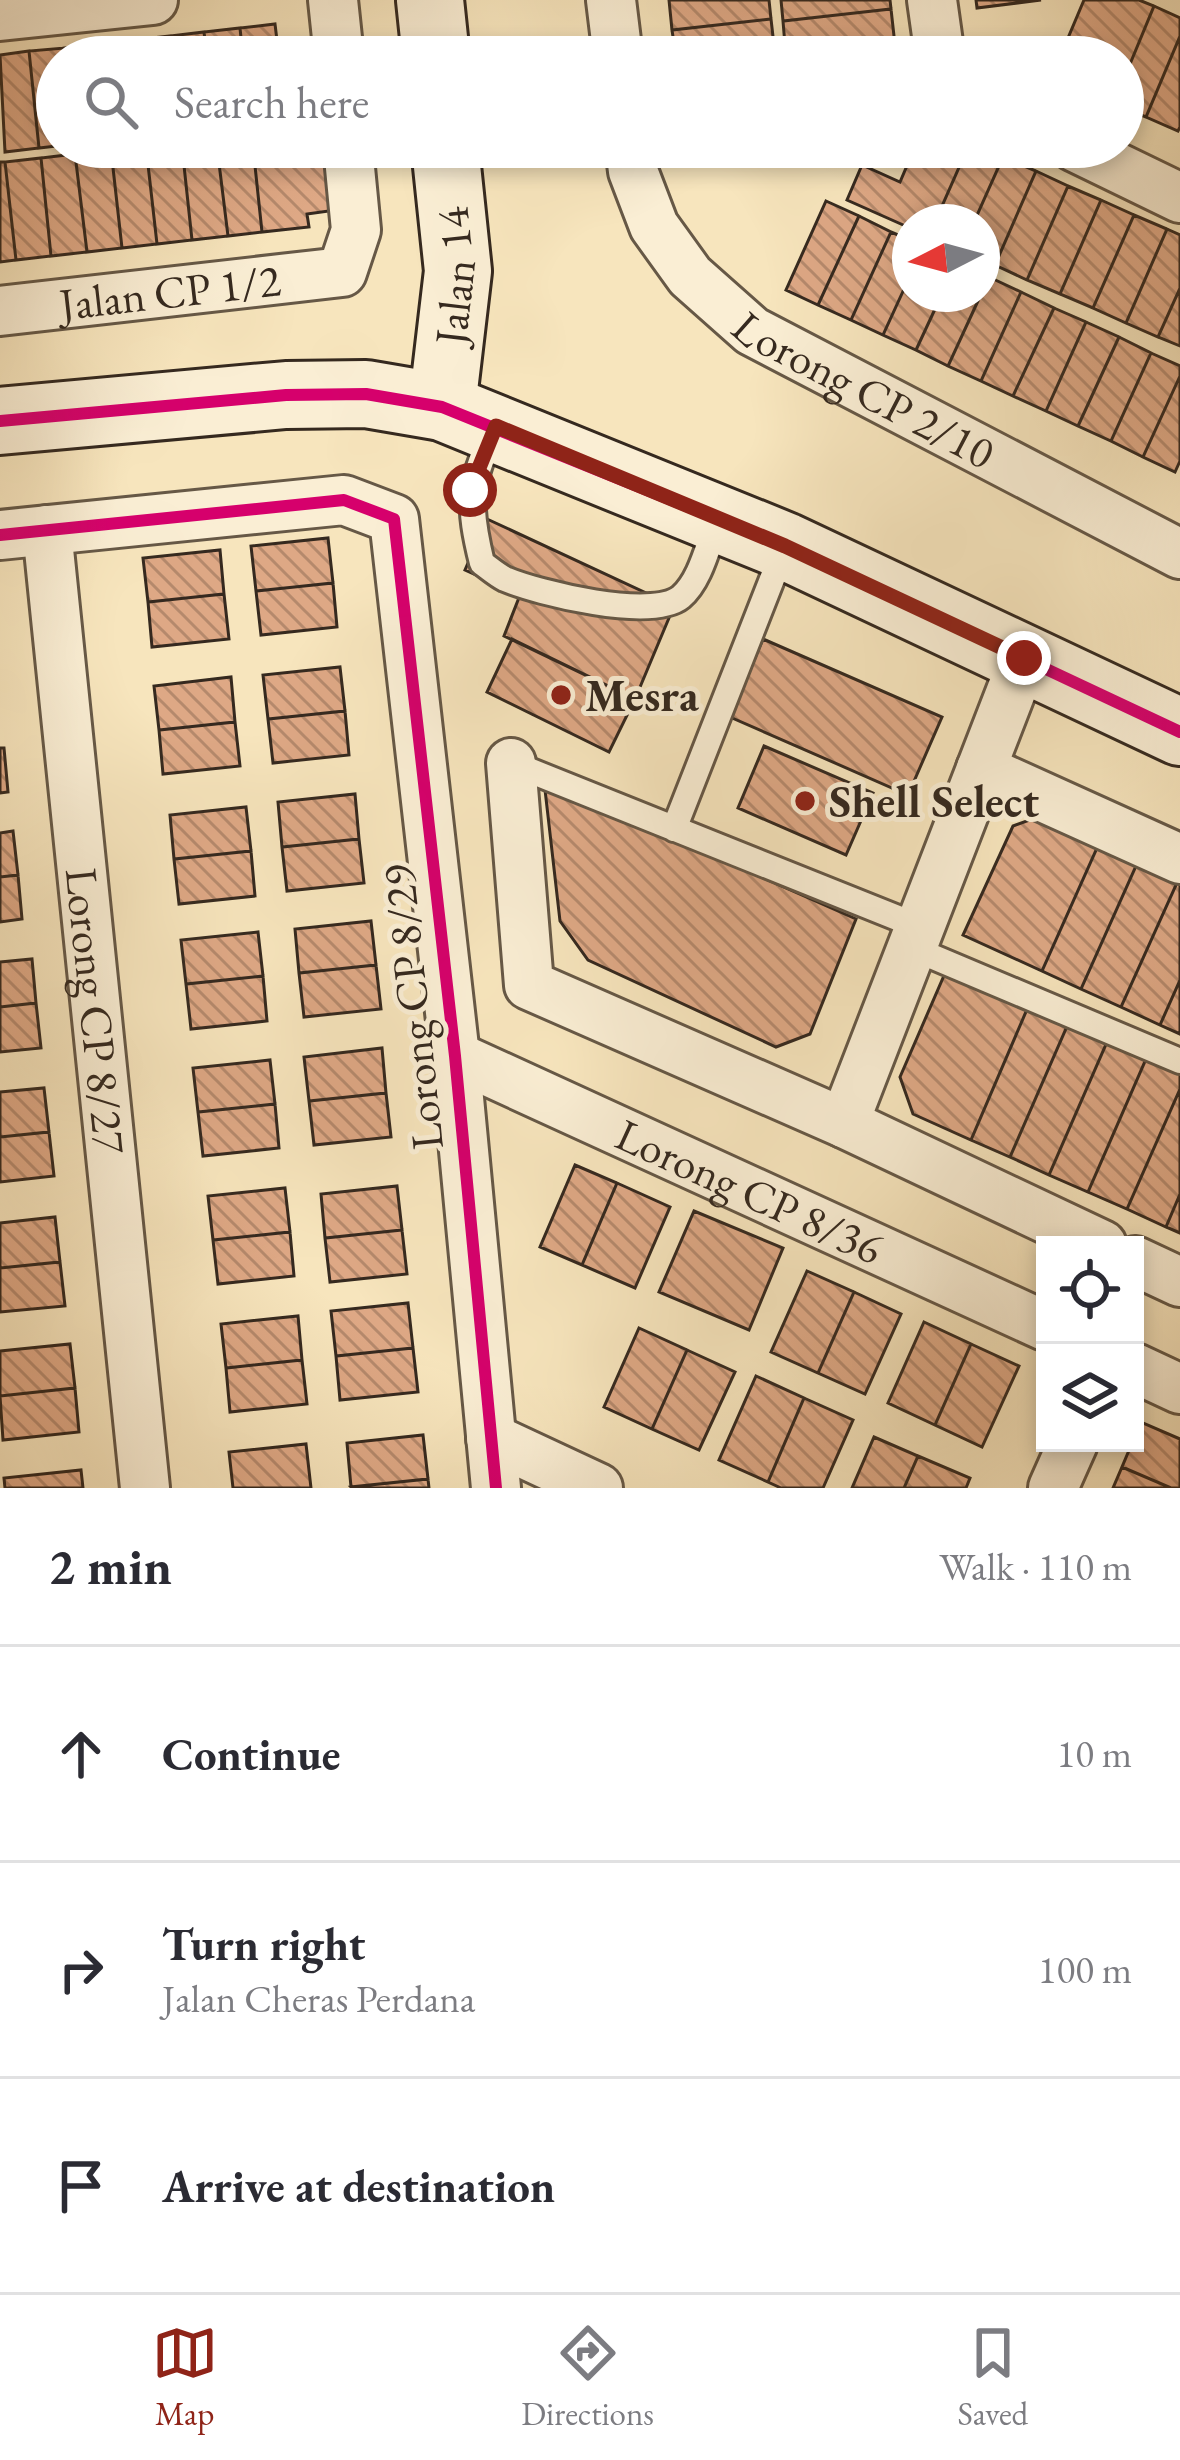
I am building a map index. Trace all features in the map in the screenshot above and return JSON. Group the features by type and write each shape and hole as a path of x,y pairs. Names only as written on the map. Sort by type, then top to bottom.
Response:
{"street":[{"path":"0,16 153,0"},
{"path":"333,0 337,36"},
{"path":"430,0 434,36"},
{"path":"611,0 616,36"},
{"path":"932,0 937,36"},
{"name":"Jalan CP 1/2","path":"0,311 342,272 356,230 350,168"},
{"name":"Jalan 14","path":"447,168 469,416"},
{"name":"Lorong CP 2/10","path":"633,168 655,226 690,276 752,331 1180,554"},
{"path":"1118,168 1180,198"},
{"path":"0,421 286,395 366,394 469,416 785,546 1180,732"},
{"name":"Lorong CP 8/29","path":"24,533 344,500 394,519 455,1056 496,1488"},
{"name":"Lorong CP 8/27","path":"24,533 145,1488"},
{"path":"844,1123 1024,658"},
{"path":"511,763 529,985 844,1123 1083,1236"},
{"path":"981,769 1180,859"},
{"name":"Lorong CP 8/36","path":"455,1056 1036,1322"},
{"path":"1144,1265 1180,1282"},
{"path":"1144,1372 1180,1389"},
{"path":"491,1438 598,1488"},
{"path":"1053,1488 1069,1452"}],"lane":[{"path":"469,416 472,524 482,563 503,578 628,606 676,601 695,579 718,518"},
{"path":"674,829 785,546"},
{"path":"511,763 674,829 1180,1061"}],"building":[{"path":"669,0 769,0 771,19 672,30"},
{"path":"781,0 890,0 891,9 783,21"},
{"path":"976,0 1041,0 977,8"},
{"path":"1084,0 1139,0 1154,6 1142,36 1069,36"},
{"path":"1154,6 1180,18 1180,36 1146,117 1144,36"},
{"path":"891,9 894,36 784,36 783,21"},
{"path":"771,19 773,36 673,36 672,30"},
{"path":"275,24 276,36 241,36 240,28"},
{"path":"240,28 241,36 204,36 204,32"},
{"path":"1180,36 1180,127 1178,131 1146,117"},
{"path":"36,50 36,119 29,51"},
{"path":"29,51 36,148 5,152 0,55"},
{"path":"36,159 36,168 42,168 51,256 16,260 5,162"},
{"path":"0,162 5,162 16,260 0,262"},
{"path":"42,168 77,168 87,252 51,256"},
{"path":"77,168 113,168 122,248 87,252"},
{"path":"113,168 148,168 157,244 122,248"},
{"path":"148,168 184,168 192,240 157,244"},
{"path":"184,168 220,168 228,236 192,240"},
{"path":"220,168 255,168 262,232 228,236"},
{"path":"255,168 331,168 336,210 307,214 309,227 262,232"},
{"path":"861,168 900,182 906,168 959,168 943,204 892,204 892,220 847,200"},
{"path":"959,168 998,168 982,204 943,204"},
{"path":"998,168 1036,171 1000,254 1000,204 982,204"},
{"path":"1036,171 1068,186 1027,280 1000,267 1000,254"},
{"path":"1068,186 1101,200 1060,294 1027,280"},
{"path":"1101,200 1134,215 1093,308 1060,294"},
{"path":"826,201 859,216 818,305 786,290"},
{"path":"1134,215 1167,229 1126,323 1093,308"},
{"path":"859,216 891,232 851,320 818,305"},
{"path":"1167,229 1180,235 1180,288 1158,337 1126,323"},
{"path":"892,232 894,312 883,335 851,320"},
{"path":"1000,282 1021,292 981,381 948,366 973,312 1000,312"},
{"path":"1180,288 1180,346 1158,337"},
{"path":"1021,292 1054,308 1013,396 981,381"},
{"path":"1054,308 1086,322 1046,411 1013,396"},
{"path":"894,312 934,312 916,350 883,335"},
{"path":"934,312 973,312 948,366 916,350"},
{"path":"1086,322 1119,337 1078,426 1046,411"},
{"path":"1119,337 1151,353 1111,441 1078,426"},
{"path":"1151,353 1180,366 1180,376 1143,457 1111,441"},
{"path":"1180,376 1180,461 1175,472 1143,457"},
{"path":"487,519 674,606 635,699 504,636 520,595 465,570"},
{"path":"328,538 333,583 256,591 251,546"},
{"path":"220,550 224,594 148,602 143,558"},
{"path":"333,583 337,627 261,635 256,591"},
{"path":"224,594 229,639 152,647 148,602"},
{"name":"Mesra","path":"512,639 635,699 609,752 487,692"},
{"path":"763,639 942,717 908,795 730,717"},
{"path":"340,667 345,711 268,719 263,675"},
{"path":"231,677 235,722 159,730 154,686"},
{"path":"345,711 349,755 273,763 268,719"},
{"path":"235,722 240,766 163,774 159,730"},
{"name":"Shell Select","path":"764,746 873,793 846,855 738,808"},
{"path":"0,748 4,748 8,792 0,793"},
{"path":"544,781 856,919 810,1034 776,1047 588,960 560,921"},
{"path":"355,794 359,839 282,847 278,802"},
{"path":"246,807 251,851 174,859 170,815"},
{"path":"1046,814 1101,839 1042,971 963,935 1013,826"},
{"path":"13,831 18,875 0,877 0,833"},
{"path":"359,839 364,883 287,891 282,847"},
{"path":"1101,839 1140,857 1081,989 1042,971"},
{"path":"251,851 255,896 179,904 174,859"},
{"path":"1140,857 1180,876 1121,1007 1081,989"},
{"path":"18,875 22,919 0,922 0,877"},
{"path":"1180,876 1180,980 1160,1025 1121,1007"},
{"path":"371,921 376,965 299,973 295,929"},
{"path":"258,932 263,976 186,984 181,940"},
{"path":"32,959 36,1003 0,1007 0,962"},
{"path":"376,965 381,1009 304,1017 299,973"},
{"path":"946,971 1028,1007 971,1140 913,1114 900,1077"},
{"path":"263,976 267,1021 191,1029 186,984"},
{"path":"1180,980 1180,1034 1160,1025"},
{"path":"36,1003 41,1048 0,1052 0,1007"},
{"path":"1028,1007 1068,1024 1010,1157 971,1140"},
{"path":"1068,1024 1107,1042 1049,1175 1010,1157"},
{"path":"1107,1042 1146,1059 1088,1192 1049,1175"},
{"path":"382,1048 386,1093 309,1101 304,1057"},
{"path":"1146,1059 1180,1074 1180,1089 1127,1209 1088,1192"},
{"path":"270,1060 275,1104 198,1112 193,1068"},
{"path":"44,1088 49,1132 0,1137 0,1092"},
{"path":"1180,1089 1180,1194 1166,1227 1127,1209"},
{"path":"386,1093 391,1137 314,1145 309,1101"},
{"path":"275,1104 279,1148 203,1156 198,1112"},
{"path":"49,1132 54,1176 0,1182 0,1137"},
{"path":"575,1165 617,1183 582,1265 540,1247"},
{"path":"617,1183 670,1207 635,1288 582,1265"},
{"path":"397,1186 402,1230 325,1238 321,1194"},
{"path":"285,1188 290,1232 213,1240 208,1196"},
{"path":"1180,1194 1180,1233 1166,1227"},
{"path":"694,1211 783,1248 749,1330 659,1292"},
{"path":"55,1217 60,1262 0,1268 0,1223"},
{"path":"402,1230 407,1274 330,1282 325,1238"},
{"path":"290,1232 294,1276 218,1284 213,1240"},
{"path":"60,1262 65,1306 0,1312 0,1268"},
{"path":"807,1271 854,1292 818,1373 771,1352"},
{"path":"854,1292 901,1314 865,1394 818,1373"},
{"path":"408,1303 413,1348 336,1356 331,1311"},
{"path":"298,1316 302,1360 226,1368 221,1324"},
{"path":"924,1322 971,1344 935,1425 888,1403"},
{"path":"639,1328 687,1350 652,1429 604,1407"},
{"path":"70,1344 75,1388 0,1396 0,1351"},
{"path":"971,1344 1019,1366 982,1447 935,1425"},
{"path":"413,1348 418,1392 340,1400 336,1356"},
{"path":"687,1350 735,1372 699,1450 652,1429"},
{"path":"302,1360 307,1404 230,1412 226,1368"},
{"path":"756,1376 804,1398 768,1482 719,1460"},
{"path":"75,1388 79,1432 3,1440 0,1396"},
{"path":"804,1398 853,1420 823,1488 781,1488 768,1482"},
{"path":"1144,1423 1180,1439 1180,1488 1122,1467 1128,1452 1144,1452"},
{"path":"423,1435 428,1479 351,1487 347,1443"},
{"path":"874,1437 918,1456 904,1488 852,1488"},
{"path":"306,1444 311,1488 233,1488 229,1452"},
{"path":"918,1456 970,1478 966,1488 904,1488"},
{"path":"1122,1467 1171,1488 1113,1488"},
{"path":"81,1470 83,1488 5,1488 4,1478"},
{"path":"428,1479 429,1488 351,1487"}],"cycle path":[{"path":"0,421 286,395 366,394 442,407 785,546 1180,732"},
{"path":"0,535 344,500 394,519 455,1056 496,1488"}],"place":[{"name":"Mesra","path":"561,695"},
{"name":"Shell Select","path":"805,801"}],"route":[{"path":"470,490 496,426 785,546 1024,658"}]}
